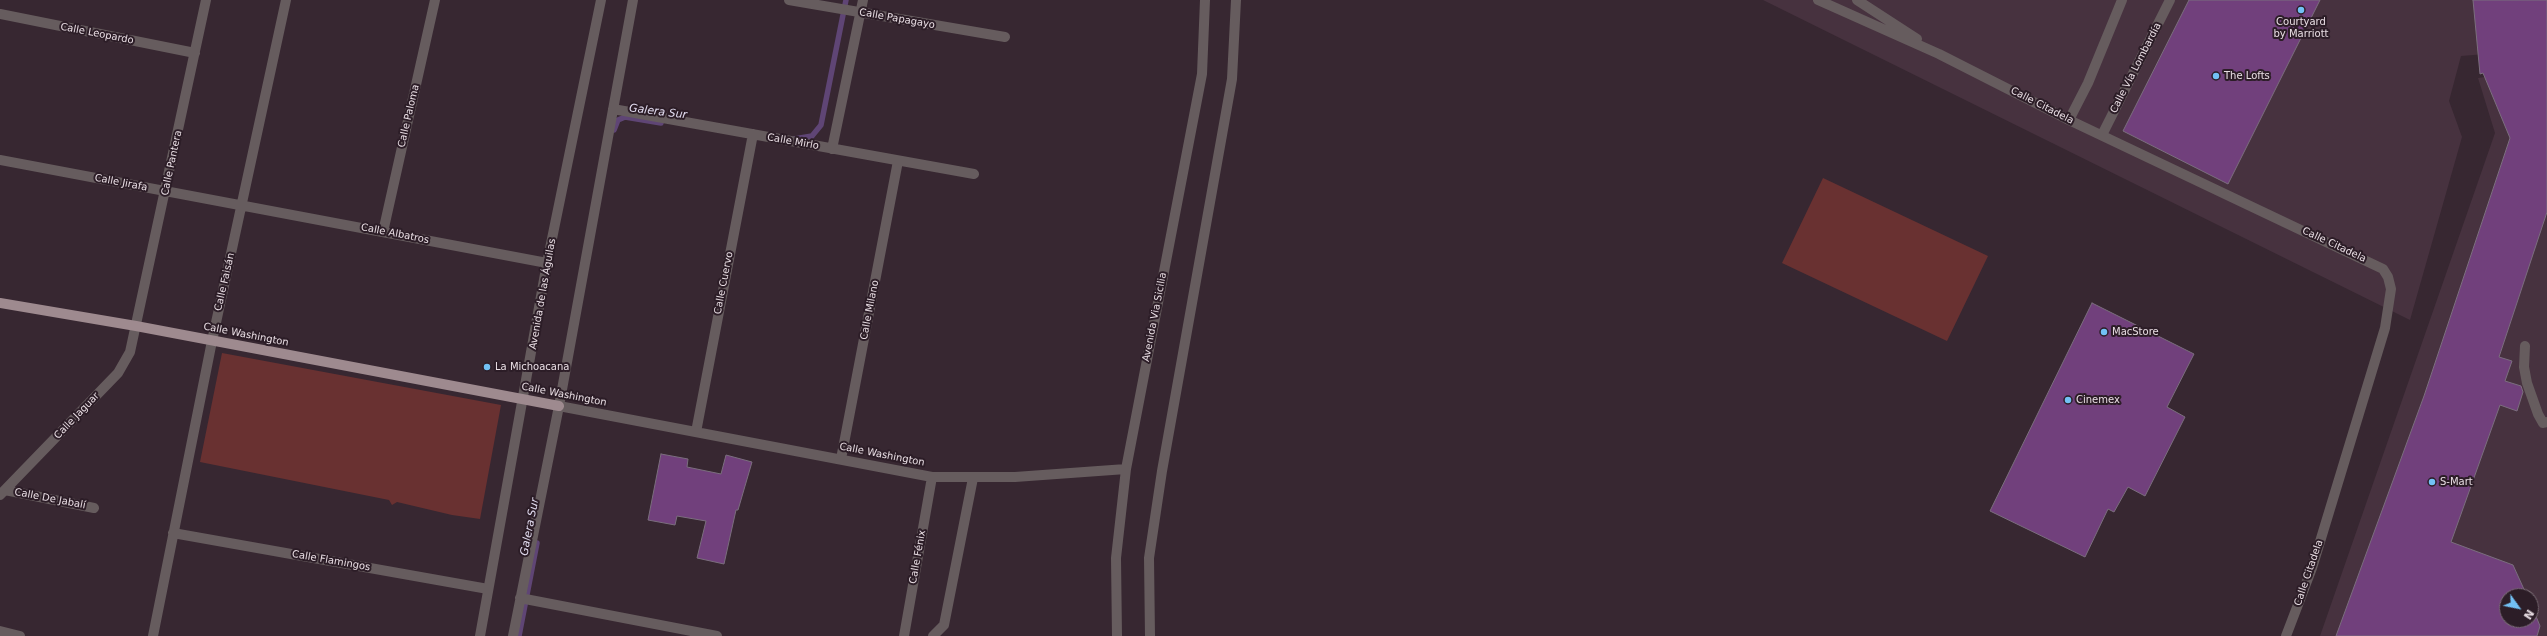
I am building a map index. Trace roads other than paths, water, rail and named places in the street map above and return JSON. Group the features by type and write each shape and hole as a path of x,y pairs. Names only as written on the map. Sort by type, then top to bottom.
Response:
{"main road":[{"name":"Calle Washington","path":"0,303 136,326 559,406"}],"street":[{"name":"Calle Pantera","path":"136,326 206,0"},
{"name":"Calle Faisán","path":"153,636 212,341 286,0"},
{"name":"Calle Paloma","path":"383,232 435,0"},
{"name":"Avenida de las Águilas","path":"480,636 548,263 600,0"},
{"path":"513,636 559,406 633,0"},
{"name":"Calle Papagayo","path":"789,0 1005,37"},
{"path":"832,149 863,0"},
{"name":"Avenida Via Sicilia","path":"1117,636 1116,558 1126,469 1202,74 1205,0"},
{"path":"1150,636 1149,558 1162,471 1232,79 1236,0"},
{"name":"Calle Citadela","path":"1818,0 1939,54 2069,120 2369,261 2383,269 2388,277 2391,289 2385,328 2312,568 2286,636"},
{"name":"Calle Citadela","path":"1857,0 1939,54"},
{"path":"2069,120 2088,83 2122,0"},
{"name":"Calle Vía Lombardía","path":"2102,135 2170,0"},
{"name":"Calle Leopardo","path":"0,14 195,53"},
{"name":"Calle Mirlo","path":"613,109 974,174"},
{"name":"Calle Cuervo","path":"696,432 753,134"},
{"name":"Calle Jirafa","path":"0,160 242,206"},
{"name":"Calle Milano","path":"841,459 898,161"},
{"name":"Calle Albatros","path":"242,206 548,263"},
{"name":"Calle Jaguar","path":"2,493 118,373 130,352 136,326"},
{"path":"2526,346 2524,367 2527,383 2545,422"},
{"name":"Calle Washington","path":"559,406 932,477 973,478 1126,469"},
{"name":"Calle Fénix","path":"904,636 932,477"},
{"path":"933,636 937,634 944,625 973,478"},
{"name":"Calle De Jabalí","path":"2,493 94,508"},
{"name":"Calle Flamingos","path":"173,533 488,589"},
{"path":"520,598 717,636"},
{"path":"0,631 20,636"}],"waterway":[{"name":"Galera Sur","path":"794,139 812,136 821,125 846,0"},
{"name":"Galera Sur","path":"614,130 618,120 625,117 661,123"},
{"name":"Galera Sur","path":"519,636 537,543"}],"place":[{"name":"Courtyard by Marriott","path":"2301,10"},
{"name":"The Lofts","path":"2216,76"},
{"name":"MacStore","path":"2104,332"},
{"name":"La Michoacana","path":"487,367"},
{"name":"Cinemex","path":"2068,400"},
{"name":"S-Mart","path":"2432,482"}]}
